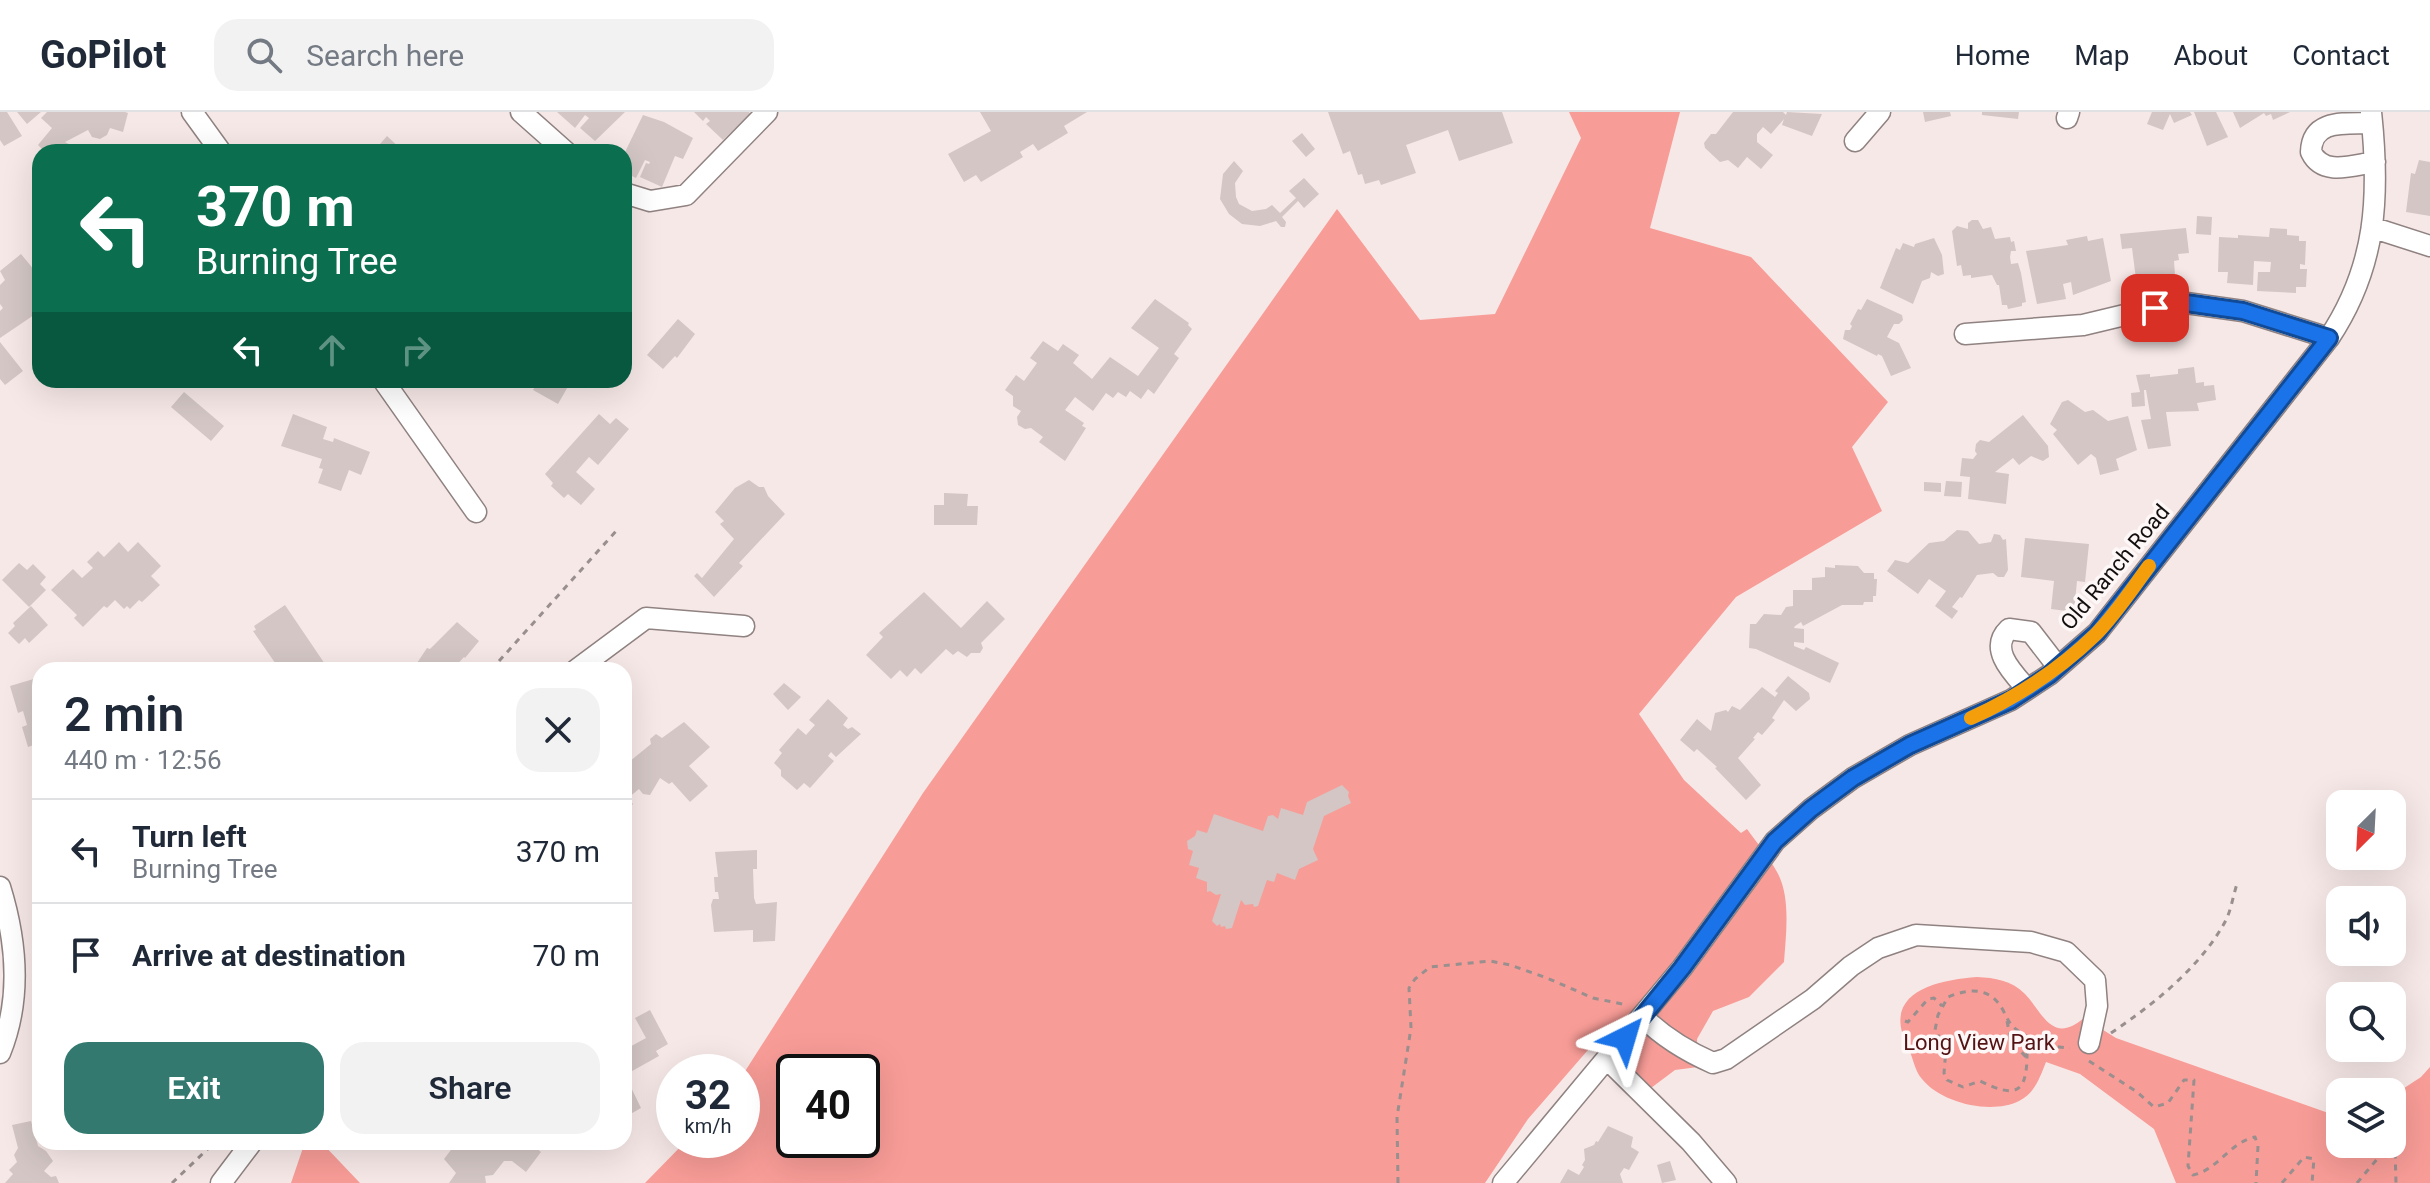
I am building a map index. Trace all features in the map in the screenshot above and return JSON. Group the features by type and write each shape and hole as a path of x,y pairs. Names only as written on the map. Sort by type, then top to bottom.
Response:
{"street":[{"path":"192,112 215,144"},
{"path":"521,112 557,144"},
{"path":"632,195 650,201 686,195 767,112"},
{"path":"1855,141 1880,112"},
{"path":"2371,117 2316,132 2311,141 2311,152 2314,160 2330,168 2375,162"},
{"name":"Old Ranch Road","path":"1503,1183 1682,968 1775,841 1853,778 1910,745 2011,700 2058,667 2097,633 2329,338 2347,310 2366,261 2374,228 2375,162 2371,117"},
{"path":"2374,228 2430,246"},
{"path":"1965,334 2083,325 2179,302 2243,311 2329,338"},
{"path":"389,388 476,512"},
{"path":"587,662 646,618 744,626"},
{"path":"2027,689 2004,661 2001,652 2002,639 2009,629 2031,632 2058,667"},
{"path":"0,887 14,940 15,996 0,1053"},
{"path":"1643,1017 1683,1049 1713,1063 1726,1059 1813,999 1851,966 1878,948 1916,935 2031,942 2066,952 2095,980 2097,1006 2079,1046"},
{"path":"1607,1059 1691,1142 1726,1183"},
{"path":"221,1183 246,1150"}],"path":[{"path":"498,662 617,530"},
{"path":"2007,1021 2032,1040 2050,1045 2079,1046 2111,1033 2177,981 2207,948 2227,919 2237,884"},
{"path":"1398,1183 1397,1117 1411,1028 1409,988 1430,967 1474,961 1510,965 1593,998 1627,1004 1643,1017"},
{"path":"1977,990 1991,996 2002,1008 2007,1021 2011,1041 2026,1057 2028,1072 2020,1087 2011,1091 2000,1090 1980,1081 1963,1087 1947,1080 1944,1073 1946,1049 1935,1030 1948,997 1962,991 1977,990"},
{"path":"1905,1021 1908,1022 1928,999 1934,998 1942,1006"},
{"path":"2026,1057 2030,1050 2050,1045"},
{"path":"2079,1046 2154,1107 2168,1103 2184,1080 2194,1080 2188,1166 2193,1175 2202,1173 2243,1139 2255,1137 2258,1146 2256,1183"},
{"path":"2357,1183 2389,1145 2395,1150 2396,1183"},
{"path":"172,1183 207,1150"},
{"path":"2282,1183 2304,1157 2314,1159 2312,1183"}],"green space":[{"path":"1569,112 1680,112 1650,228 1751,257 1888,402 1852,447 1882,511 1736,597 1639,714 1684,780 1741,833 1747,829 1774,866 1784,893 1784,962 1749,997 1713,1011 1697,1039 1698,1067 1675,1070 1651,1088 1594,1043 1528,1119 1485,1183 645,1183 669,1158 760,1158 760,1054 756,1054 923,793 1337,209 1420,320 1495,314 1581,138"},
{"name":"Long View Park","path":"1977,977 2008,983 2025,994 2043,1017 2056,1027 2073,1026 2084,1018 2116,1038 2326,1112 2326,1158 2406,1158 2406,1087 2430,1067 2430,1183 2176,1183 2154,1129 2080,1074 2046,1062 2033,1089 2025,1098 2008,1105 1981,1107 1941,1095 1930,1087 1915,1067 1901,1027 1901,1012 1917,992 1946,981"},
{"path":"302,1150 329,1150 360,1183 291,1183"}],"building":[{"path":"0,112 7,112 22,136 4,146 0,140"},
{"path":"17,112 41,112 27,124"},
{"path":"47,112 128,113 123,132 110,128 107,135 100,139 92,137 88,130 65,142 69,144 39,144 52,128 41,118"},
{"path":"557,112 625,112 595,141 580,128 589,118 585,115 575,128"},
{"path":"694,112 750,114 723,140 706,124 710,121 706,117 703,121"},
{"path":"980,112 1087,112 1064,126 1068,133 1038,151 1033,144 1020,152 1023,157 981,182 976,175 964,182 948,154 991,131"},
{"path":"1328,112 1502,112 1513,143 1459,161 1448,130 1406,145 1416,173 1381,185 1379,180 1365,184 1362,174 1358,175 1350,151 1343,154"},
{"path":"1733,112 1822,114 1812,136 1782,125 1784,119 1771,134 1763,127 1757,134 1757,142 1773,155 1761,169 1747,157 1738,168 1728,160 1720,162 1705,148 1704,143 1711,134 1716,134"},
{"path":"1923,112 1950,112 1951,116 1925,122"},
{"path":"1982,112 2019,112 2018,119 1982,115"},
{"path":"2152,112 2190,112 2192,115 2174,123 2170,114 2163,130 2147,124"},
{"path":"2194,112 2216,112 2228,137 2207,146"},
{"path":"2233,112 2290,112 2273,120 2271,114 2266,116 2264,113 2240,128"},
{"path":"643,115 664,122 693,138 683,159 675,156 662,187 640,177 646,163 650,162 645,160 636,178 632,176 632,144 629,144"},
{"path":"1302,133 1315,149 1306,157 1292,141"},
{"path":"387,136 396,144 380,144"},
{"path":"2419,160 2430,162 2430,216 2406,212 2411,173 2415,174"},
{"path":"1234,161 1243,171 1235,183 1236,197 1239,204 1252,211 1272,205 1280,213 1296,198 1289,191 1304,178 1319,194 1304,208 1298,201 1282,217 1285,227 1276,221 1260,226 1242,224 1229,214 1220,199 1223,174"},
{"path":"2197,216 2212,217 2211,235 2196,234"},
{"path":"1978,220 1983,229 1991,227 1995,239 2010,237 2011,242 2014,241 2016,251 2011,251 2010,257 2011,264 2018,263 2021,273 2026,302 2022,306 2008,309 2007,305 2002,305 1999,285 1992,275 1963,276 1961,265 1957,266 1952,231 1957,226 1968,229 1968,223"},
{"path":"2186,228 2189,253 2178,254 2179,260 2174,261 2175,275 2136,279 2132,248 2122,249 2120,234"},
{"path":"2270,228 2287,229 2287,235 2299,236 2299,241 2306,241 2305,265 2300,264 2300,269 2307,269 2306,287 2296,287 2296,293 2257,291 2258,272 2270,272 2271,262 2254,261 2253,285 2227,283 2228,272 2218,272 2219,237 2269,237"},
{"path":"2087,236 2088,241 2103,238 2111,281 2073,295 2071,282 2063,284 2066,299 2037,304 2026,251 2068,245 2066,240"},
{"path":"1934,238 1942,255 1944,274 1938,276 1931,272 1930,278 1922,281 1913,304 1880,288 1896,248 1900,250 1903,243 1914,247"},
{"path":"21,254 32,267 32,316 0,338 0,311 3,308 0,304 0,285 5,280 0,271"},
{"path":"1155,299 1189,323 1192,329 1174,354 1179,358 1154,394 1148,389 1141,399 1130,391 1126,397 1118,392 1113,398 1106,393 1093,411 1075,397 1065,410 1084,423 1082,426 1086,428 1065,461 1039,442 1043,437 1031,428 1018,425 1017,417 1021,411 1013,406 1013,396 1005,390 1016,375 1024,381 1037,363 1030,358 1043,341 1058,351 1063,344 1079,355 1073,363 1092,379 1110,357 1138,376 1159,348 1131,328"},
{"path":"1867,299 1902,315 1903,320 1894,324 1887,337 1899,343 1911,368 1891,376 1882,356 1843,339 1845,330 1850,330 1858,309 1861,310"},
{"path":"678,319 695,334 677,358 675,356 663,369 647,355"},
{"path":"0,342 23,371 5,385 0,379"},
{"path":"2194,367 2196,383 2214,385 2216,400 2197,403 2199,411 2166,412 2171,446 2148,449 2141,420 2151,419 2146,390 2145,406 2132,407 2131,393 2140,392 2136,375 2178,374 2178,369"},
{"path":"534,388 567,388 558,404"},
{"path":"184,392 224,426 211,441 171,407"},
{"path":"2068,400 2085,412 2093,410 2108,421 2128,416 2137,450 2116,459 2119,470 2100,475 2096,458 2091,454 2078,465 2053,434 2057,430 2050,424 2062,402"},
{"path":"293,414 327,427 323,439 333,442 334,438 370,452 361,475 349,470 341,491 318,483 323,469 319,468 322,459 281,446"},
{"path":"599,414 610,424 616,418 629,429 598,465 589,457 576,472 595,489 581,505 568,494 564,498 551,486 553,483 545,474"},
{"path":"2023,415 2048,446 2049,457 2043,461 2031,456 2019,465 2013,458 1995,472 2009,474 2006,504 1968,499 1970,477 1960,476 1962,458 1973,459 1980,440 1989,442"},
{"path":"749,480 764,487 785,514 739,563 743,566 714,597 694,576 697,573 702,578 734,539 720,524 724,521 715,512 735,488"},
{"path":"1946,481 1962,482 1961,497 1944,496"},
{"path":"1924,482 1941,483 1941,492 1924,491"},
{"path":"944,493 968,494 967,506 978,506 977,525 934,525 934,505 944,505"},
{"path":"1957,530 1968,531 1979,544 1991,542 1994,534 2006,539 2008,570 2004,577 1993,573 1977,575 1952,607 1958,611 1952,619 1935,606 1946,591 1929,579 1918,594 1887,571 1895,560 1908,563 1929,543 1944,541"},
{"path":"2025,538 2089,544 2085,582 2077,581 2074,612 2051,609 2054,581 2021,577"},
{"path":"119,542 128,552 138,542 161,566 151,576 160,585 130,609 127,606 124,609 115,600 107,608 104,606 83,627 74,618 77,615 51,590 73,569 82,578 93,568 87,562 98,551 104,557"},
{"path":"19,563 27,570 33,564 46,577 40,584 46,590 29,607 2,580"},
{"path":"1835,565 1858,566 1864,573 1874,573 1874,579 1877,579 1873,602 1842,605 1794,628 1804,629 1804,643 1794,642 1794,646 1804,650 1806,647 1839,663 1830,683 1749,648 1750,624 1756,624 1764,614 1781,615 1786,607 1793,606 1793,590 1812,590 1812,578 1825,577 1825,567 1835,568"},
{"path":"924,592 961,628 987,601 1005,619 981,643 983,648 980,653 971,653 967,657 958,651 953,655 946,649 921,674 915,668 907,677 900,670 891,679 866,655 883,637 879,633"},
{"path":"285,605 324,662 274,662 253,631 256,630 254,626"},
{"path":"31,606 48,625 29,643 25,638 19,644 8,633 15,626 13,623"},
{"path":"457,622 479,641 459,662 418,662 427,648 430,649"},
{"path":"1788,676 1809,693 1810,699 1796,711 1784,700 1772,718 1775,720 1762,735 1758,732 1738,758 1761,785 1746,800 1717,767 1697,749 1694,752 1680,740 1697,719 1711,731 1715,713 1728,712 1732,706 1740,710 1762,687 1775,697 1778,693 1775,691"},
{"path":"32,679 32,746 28,747 22,727 27,725 23,711 18,713 10,686"},
{"path":"784,683 801,697 788,710 773,694"},
{"path":"828,699 848,718 843,725 861,734 836,757 831,752 828,756 834,761 810,788 804,783 797,790 781,776 781,770 774,763 782,753 779,750 798,728 806,735 815,725 809,720"},
{"path":"684,722 710,747 689,766 708,786 690,802 672,782 669,784 660,778 650,795 643,794 639,789 632,795 632,759 651,744 650,739 656,734 662,738"},
{"path":"1342,785 1349,792 1351,803 1324,816 1313,849 1318,860 1299,869 1295,880 1277,873 1274,882 1267,880 1258,906 1245,905 1241,900 1232,928 1217,926 1212,921 1221,894 1207,892 1207,882 1196,878 1199,868 1189,865 1193,851 1188,849 1187,841 1195,836 1197,830 1207,833 1214,814 1263,831 1268,816 1278,819 1281,808 1303,815 1307,802"},
{"path":"757,850 757,869 753,869 754,898 756,904 777,902 775,941 753,942 753,930 714,932 711,905 713,899 719,899 718,892 715,892 714,877 718,877 715,852"},
{"path":"650,1010 668,1044 656,1051 656,1058 632,1071 632,1046 646,1038 635,1018"},
{"path":"632,1089 641,1108 632,1113"},
{"path":"31,1121 32,1150 46,1151 53,1161 44,1171 51,1177 56,1176 59,1183 5,1183 13,1174 9,1170 17,1162 14,1155 18,1148 12,1125"},
{"path":"1608,1126 1633,1137 1631,1147 1639,1152 1629,1170 1624,1168 1620,1174 1623,1183 1560,1183 1568,1169 1579,1175 1584,1167 1584,1149 1598,1142"},
{"path":"451,1150 541,1152 526,1172 512,1161 504,1161 493,1175 485,1176 486,1183 449,1183 456,1173 444,1159"},
{"path":"1670,1161 1676,1180 1662,1183 1657,1165"}],"slow traffic":[{"path":"1971,718 2011,700 2049,675 2097,633 2149,566"}],"route":[{"path":"1625,1038 1682,968 1775,841 1811,809 1853,778 1910,745 2011,700 2049,675 2097,633 2329,338 2243,311 2179,302 2155,308"}]}
